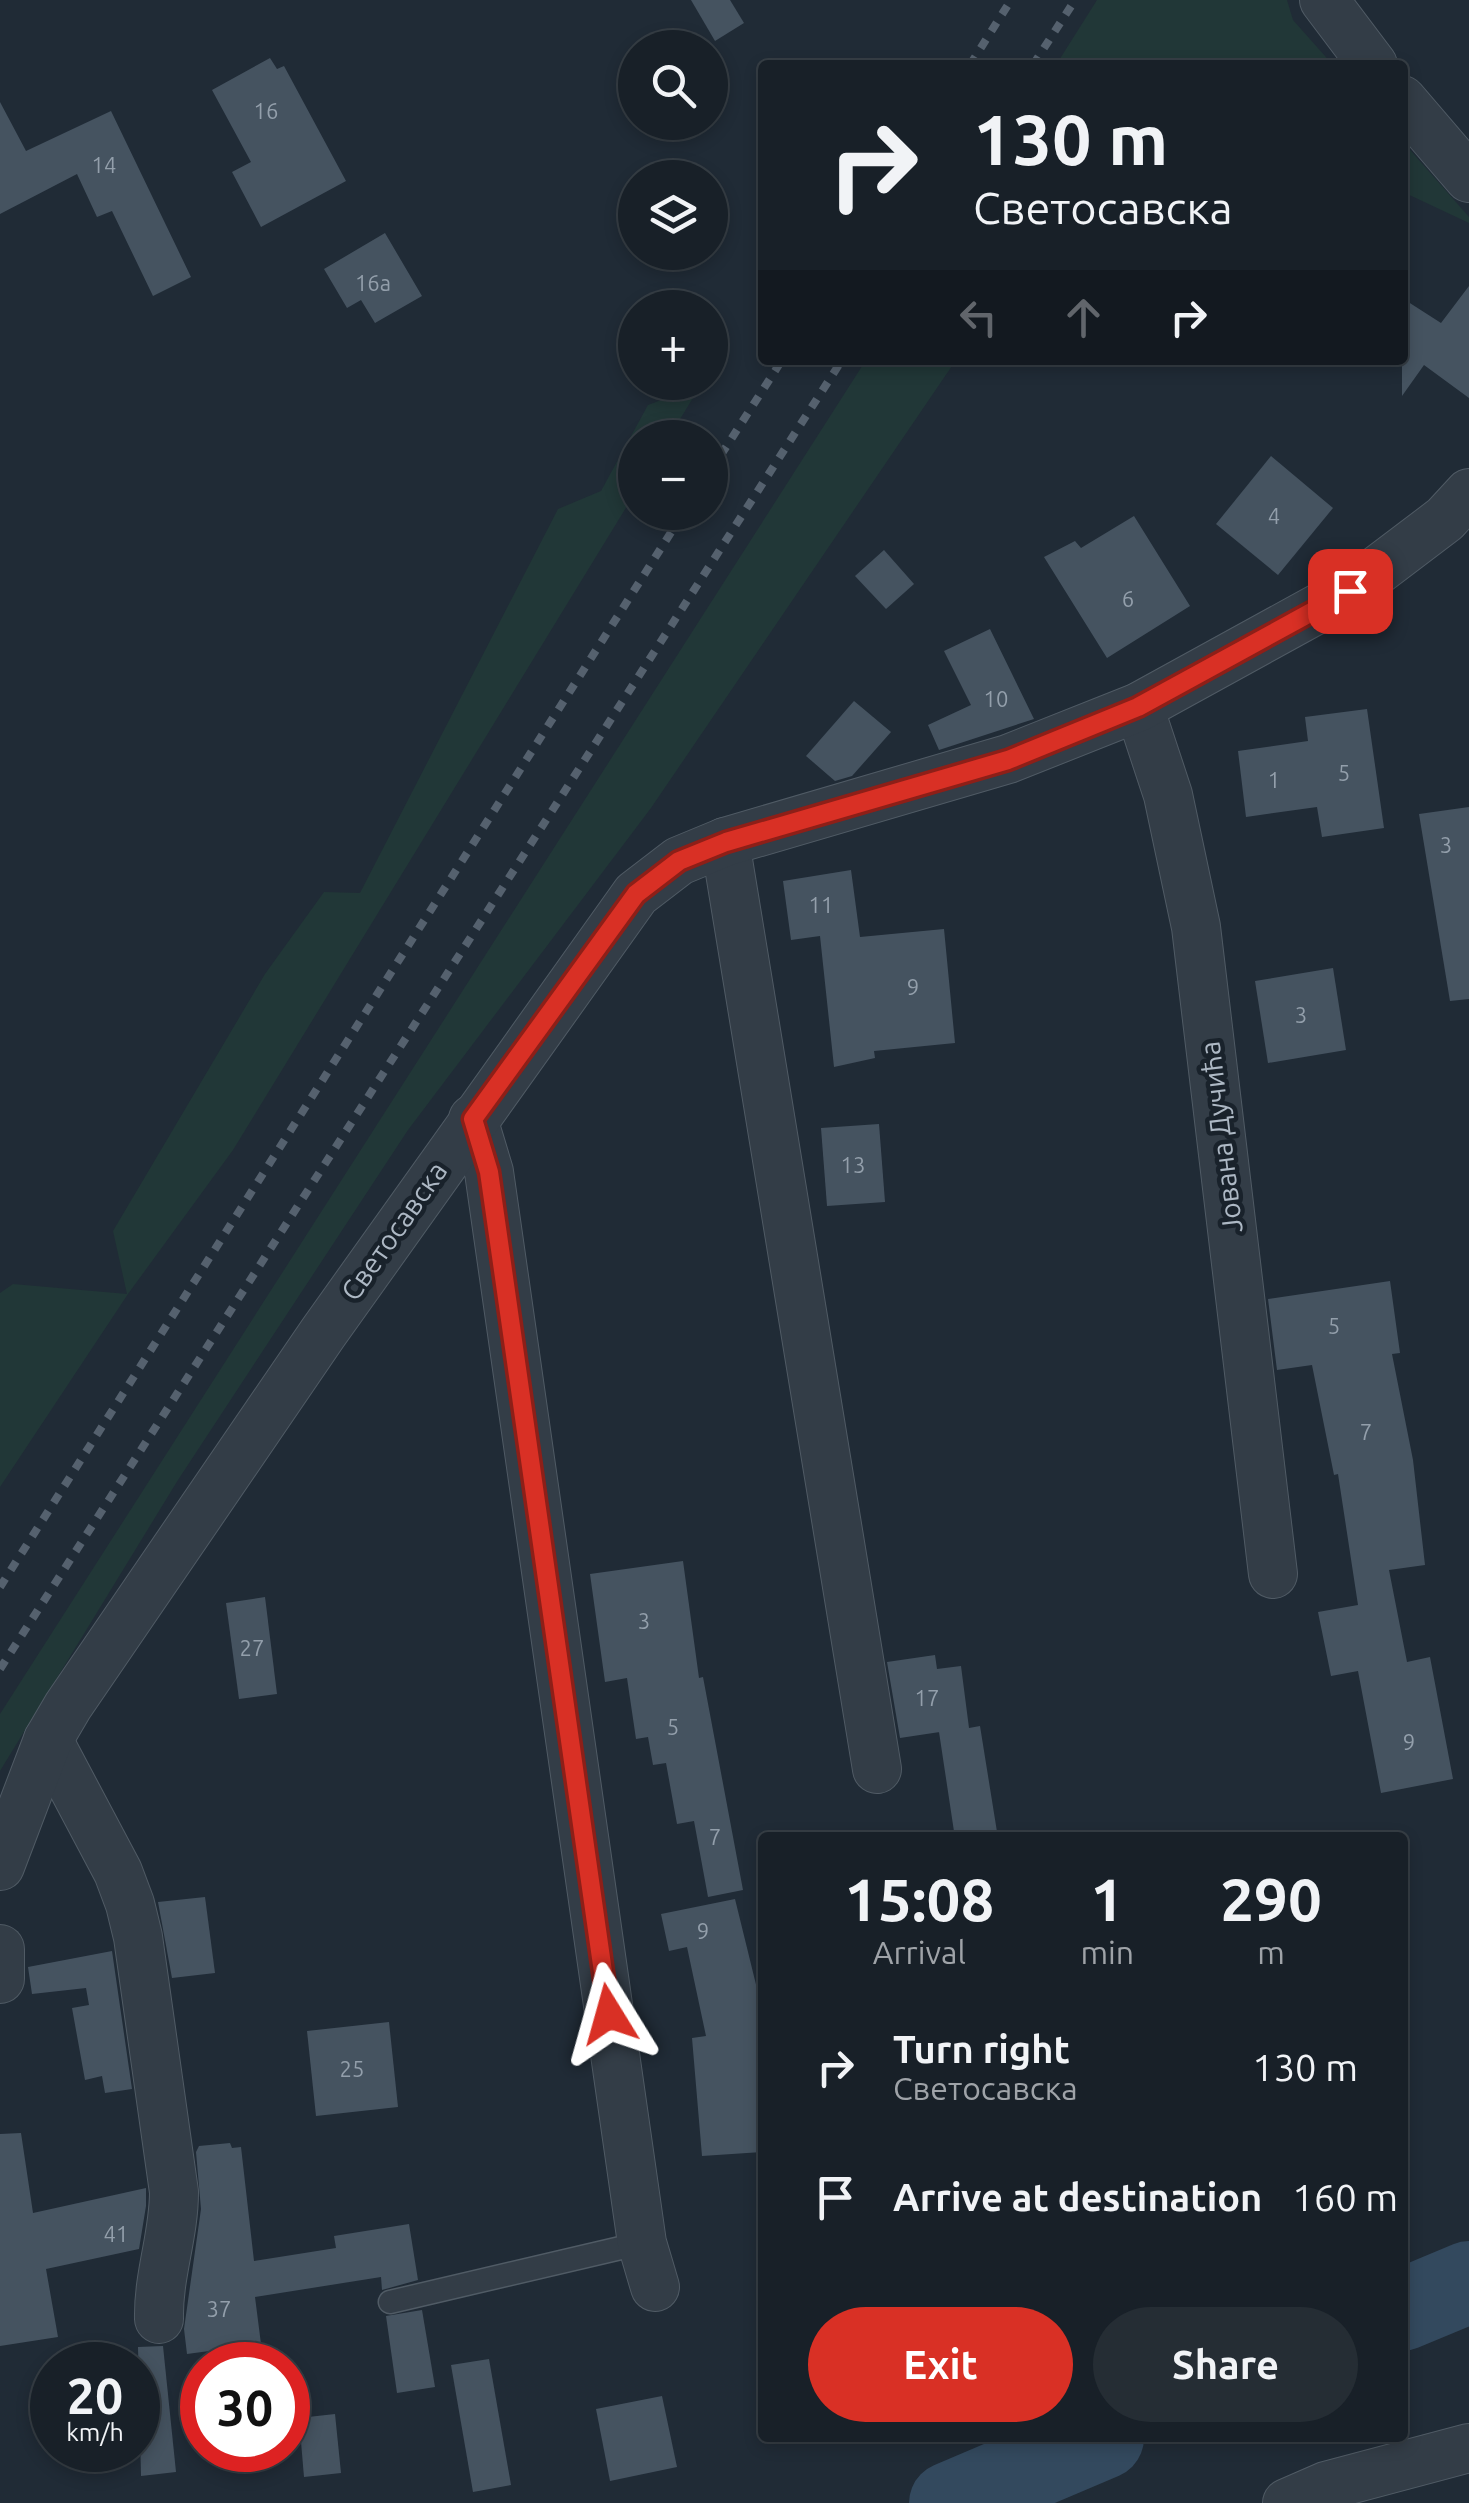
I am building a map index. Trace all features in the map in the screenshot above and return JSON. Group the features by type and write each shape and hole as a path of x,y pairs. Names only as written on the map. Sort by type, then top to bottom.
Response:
{"street":[{"path":"1324,0 1369,60"},
{"path":"1408,107 1469,178"},
{"name":"Светосавска","path":"0,1866 48,1740 322,1333 636,894 679,861 726,842 1008,760 1138,707 1350,591 1445,519 1469,494"},
{"name":"Јована Дучића","path":"1138,707 1168,795 1196,928 1273,1574"},
{"path":"726,842 877,1769"},
{"path":"473,1119 489,1172 648,2265"},
{"path":"48,1740 118,1872 138,1937 174,2192 160,2278 159,2319"},
{"path":"0,1949 0,1980"},
{"path":"1287,2503 1326,2486 1469,2448"}],"lane":[{"path":"390,2302 648,2265"}],"green space":[{"path":"1097,0 1287,0 1293,20 1329,60 1059,60"},
{"path":"1408,148 1469,217 1469,223 1408,194"},
{"path":"863,365 953,365 651,808 408,1130 178,1480 0,1771 0,1714"},
{"path":"661,400 692,400 679,420 640,420 648,405"},
{"path":"618,460 618,521 233,1150 128,1294 0,1487 0,1293 13,1284 127,1294 113,1231 265,974 324,892 360,893 558,509 601,491"}],"building":[{"path":"691,0 730,0 744,23 728,33 709,30"},
{"path":"270,58 277,69 284,66 346,181 261,227 232,172 251,162 212,90"},
{"path":"0,102 26,151 111,111 191,277 153,296 112,211 97,217 77,174 0,214"},
{"path":"385,233 422,296 375,323 361,300 347,308 324,269"},
{"path":"1469,286 1469,398 1424,365 1402,396 1402,365 1408,365 1408,302 1441,323"},
{"path":"1271,456 1333,508 1278,575 1216,524"},
{"path":"1134,516 1190,606 1107,658 1044,557 1075,541 1081,548"},
{"path":"884,550 914,584 886,609 855,576"},
{"path":"990,629 1034,719 939,750 928,725 971,705 944,651"},
{"path":"854,701 891,732 852,776 835,781 806,756"},
{"path":"1367,709 1384,828 1322,837 1317,807 1246,817 1238,751 1308,741 1305,717"},
{"path":"1469,807 1469,999 1450,1001 1419,814"},
{"path":"851,870 860,937 944,929 955,1043 874,1051 875,1058 834,1067 820,936 791,940 783,881"},
{"path":"1333,968 1346,1050 1268,1063 1255,981"},
{"path":"879,1124 885,1202 827,1206 821,1128"},
{"path":"1390,1281 1400,1353 1392,1354 1413,1460 1425,1565 1389,1570 1407,1662 1430,1657 1453,1779 1381,1793 1358,1671 1331,1676 1318,1612 1358,1605 1338,1474 1334,1475 1312,1365 1277,1370 1268,1299"},
{"path":"683,1561 699,1678 703,1677 743,1890 708,1897 694,1821 677,1824 666,1763 653,1765 648,1737 636,1739 627,1678 605,1682 590,1574"},
{"path":"265,1597 277,1694 239,1699 226,1603"},
{"path":"935,1655 937,1669 961,1666 969,1728 980,1726 997,1832 954,1832 939,1732 900,1738 887,1662"},
{"path":"205,1897 215,1973 172,1978 158,1902"},
{"path":"735,1899 758,1993 758,2152 702,2156 692,2038 706,2036 687,1947 669,1951 661,1914"},
{"path":"112,1951 132,2089 105,2093 102,2076 85,2080 72,2008 89,2005 86,1988 32,1994 28,1967"},
{"path":"389,2022 398,2107 316,2116 307,2031"},
{"path":"21,2133 33,2213 146,2188 146,2206 139,2249 46,2269 58,2337 0,2346 0,2134"},
{"path":"230,2143 232,2148 241,2147 254,2261 336,2248 334,2236 409,2224 418,2280 382,2290 381,2277 255,2297 261,2342 186,2342 184,2329 201,2209 196,2152 199,2146"},
{"path":"422,2310 435,2387 397,2393 386,2316"},
{"path":"160,2346 176,2472 141,2476 141,2472 160,2472"},
{"path":"489,2359 511,2485 473,2492 451,2365"},
{"path":"662,2396 677,2467 610,2481 596,2409"},
{"path":"335,2414 341,2473 304,2477 304,2472 310,2472 310,2417"}],"waterway":[{"path":"1408,2307 1469,2282"},
{"path":"950,2503 1094,2442"}],"railway":[{"path":"973,60 1011,0"},
{"path":"1036,60 1075,0"},
{"path":"728,444 779,365"},
{"path":"0,1669 839,365"},
{"path":"0,1587 673,530"}],"route":[{"path":"609,2014 489,1172 473,1119 636,894 679,861 726,842 1008,760 1138,707 1350,591"}]}
